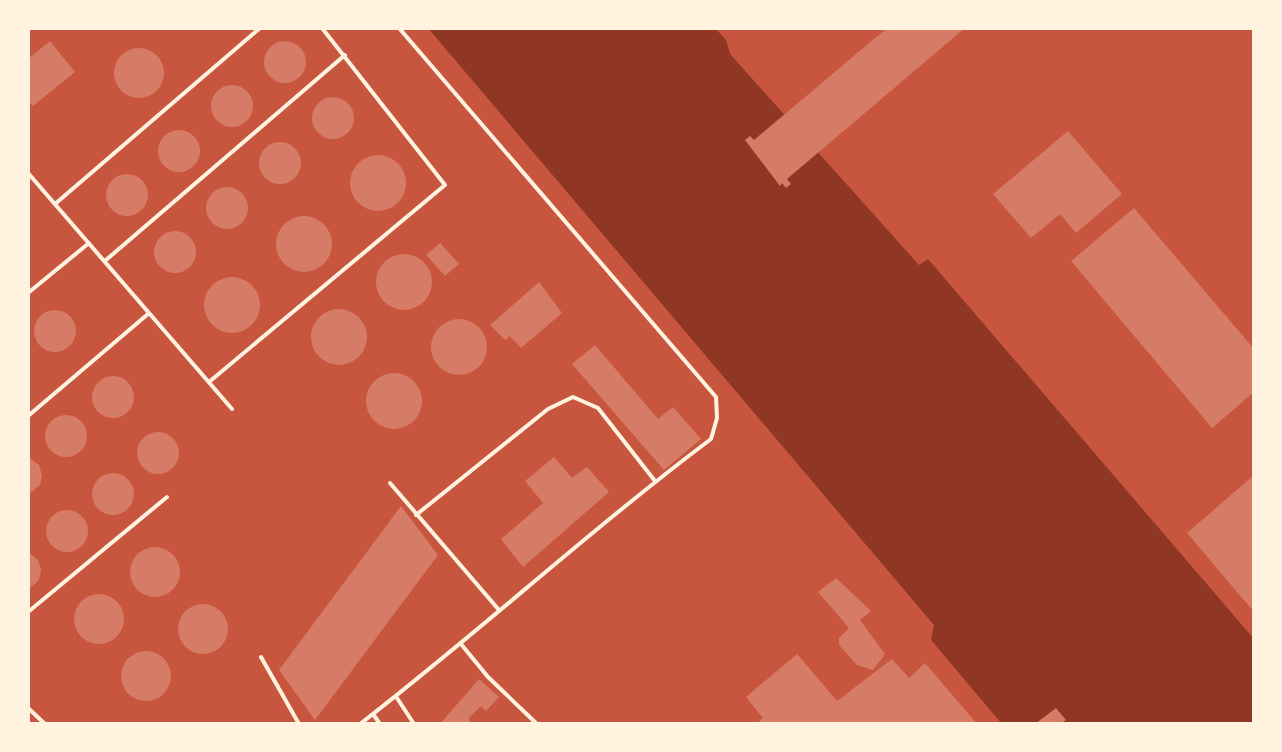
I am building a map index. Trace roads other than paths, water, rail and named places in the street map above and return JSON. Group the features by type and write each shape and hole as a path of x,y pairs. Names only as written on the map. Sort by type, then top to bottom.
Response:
{"lane":[{"path":"55,204 260,28"},
{"path":"209,382 445,185 322,28"},
{"path":"360,724 397,698 655,481 711,439 717,418 716,397 399,28"},
{"path":"106,260 345,55"},
{"path":"28,173 232,409"},
{"path":"28,293 89,243"},
{"path":"28,416 149,313"},
{"path":"416,515 548,409 573,397 598,408 655,481"},
{"path":"390,483 499,610"},
{"path":"28,612 167,497"},
{"path":"461,644 537,724"},
{"path":"261,657 299,724"},
{"path":"397,698 414,724"},
{"path":"28,708 45,724"},
{"path":"523,724 525,713"},
{"path":"373,714 380,724"}]}
